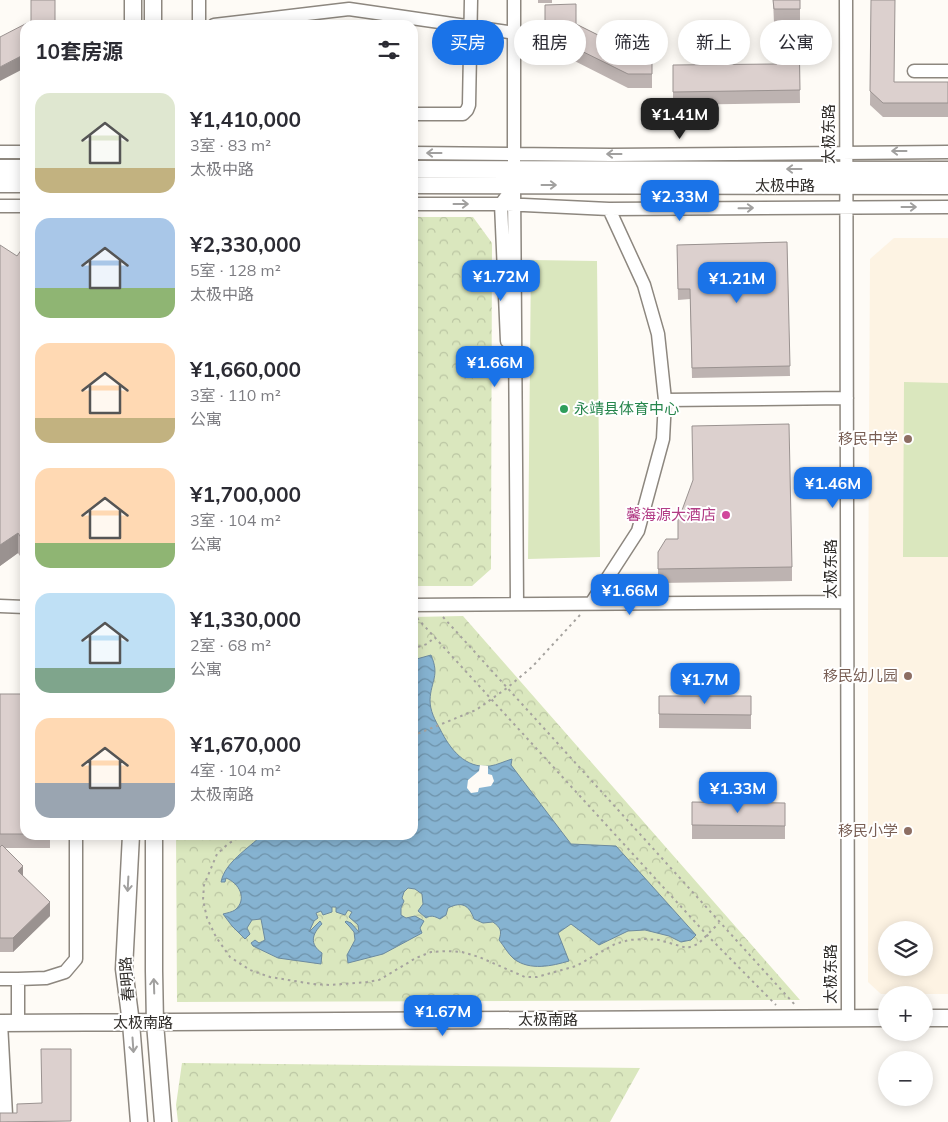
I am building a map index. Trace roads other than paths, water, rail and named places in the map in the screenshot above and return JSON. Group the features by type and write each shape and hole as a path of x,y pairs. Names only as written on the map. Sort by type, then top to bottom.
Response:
{"main road":[{"path":"133,0 133,20"},
{"path":"153,0 153,20"},
{"path":"0,168 20,168"},
{"name":"太极中路","path":"418,169 514,169 846,178 948,186"},
{"name":"太极中路","path":"418,183 514,169"},
{"name":"太极中路","path":"846,178 948,170"},
{"path":"0,184 20,184"},
{"name":"春明路","path":"131,840 124,969 131,1023 139,1122"},
{"name":"春明路","path":"154,840 154,971 163,1122"},
{"name":"太极南路","path":"1,1023 878,1018"},
{"path":"933,1018 948,1018"}],"street":[{"path":"199,0 199,20"},
{"path":"471,0 471,20"},
{"path":"514,0 515,20"},
{"name":"太极东路","path":"846,0 848,1018"},
{"path":"256,20 349,9 432,21"},
{"path":"418,114 463,114 469,105 470,65"},
{"path":"515,65 514,169 508,204 517,603"},
{"path":"914,71 948,71"},
{"path":"418,154 514,169 611,154 846,151 948,152"},
{"path":"0,152 20,152"},
{"path":"418,204 508,204 609,209 948,207"},
{"path":"0,206 20,206"},
{"path":"592,602 638,531 663,439 664,400 658,334 644,285 609,209"},
{"path":"664,400 847,398"},
{"path":"418,604 847,602"},
{"path":"0,606 20,607"},
{"path":"0,979 46,978 65,972 76,960 76,840"},
{"path":"18,979 18,1023"},
{"path":"0,1115 6,1115 1,1023"}],"water":[{"path":"431,655 434,662 435,673 430,700 431,708 438,726 459,756 466,761 481,766 493,765 512,759 511,765 571,844 616,846 696,935 691,940 681,942 669,936 645,930 628,931 599,945 571,924 558,933 569,961 548,966 527,965 514,959 508,952 499,940 501,932 499,928 493,922 483,923 474,919 470,910 461,905 448,908 446,915 440,919 433,916 426,918 418,911 423,904 422,894 415,889 408,888 402,898 404,901 401,915 406,918 415,916 424,921 420,928 422,933 383,954 348,963 347,955 355,940 354,932 345,922 351,923 359,932 358,925 349,917 352,912 348,910 345,915 336,912 336,907 332,907 332,912 323,915 321,911 316,913 318,918 314,921 309,932 320,921 322,924 316,931 313,939 315,946 322,953 321,964 278,958 253,946 251,943 255,940 259,943 265,940 261,919 252,920 247,928 250,934 245,939 232,926 223,914 235,910 239,906 241,901 240,892 231,880 226,878 225,882 221,882 223,875 232,862 256,840 418,840 418,659"}],"place":[{"name":"永靖县体育中心","path":"564,409"},
{"name":"移民中学","path":"908,439"},
{"name":"馨海源大酒店","path":"726,515"},
{"name":"移民幼儿园","path":"908,676"},
{"name":"移民小学","path":"908,831"}]}
